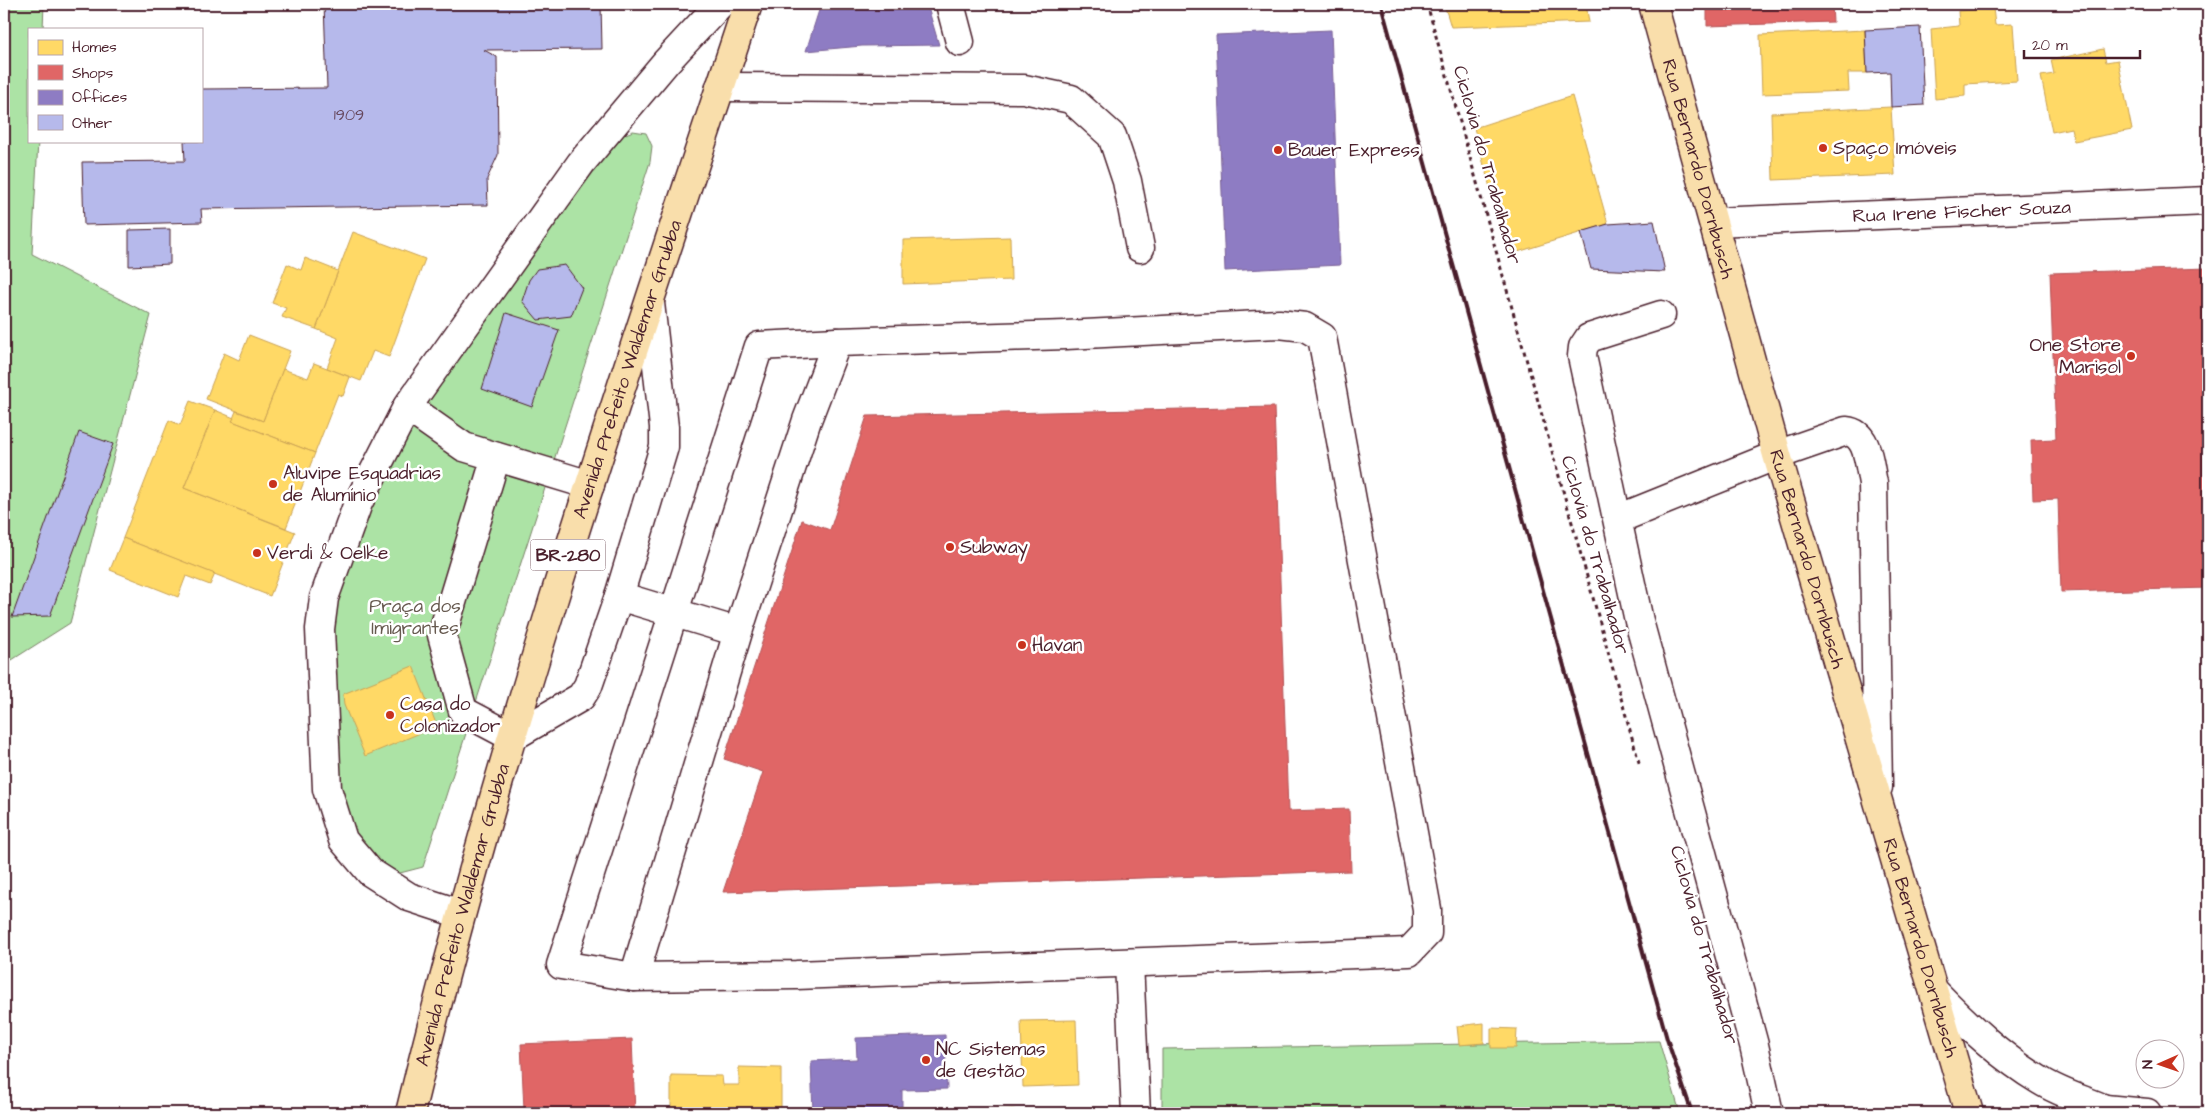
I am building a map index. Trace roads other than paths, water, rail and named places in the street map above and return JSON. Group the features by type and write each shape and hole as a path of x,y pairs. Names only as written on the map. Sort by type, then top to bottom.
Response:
{"highway":[{"name":"Avenida Prefeito Waldemar Grubba","path":"410,1113 461,914 512,737 590,485 748,4"},
{"name":"Rua Bernardo Dornbusch","path":"1653,4 1777,455 1969,1113"}],"street":[{"path":"461,914 409,897 370,872 343,840 327,789 320,629 324,598 358,503 407,407 582,163 666,62 720,4"},
{"path":"950,4 960,42"},
{"path":"720,87 1024,89 1071,99 1112,136 1127,181 1140,248"},
{"name":"Rua Irene Fischer Souza","path":"1714,222 2208,201"},
{"path":"496,457 442,635 463,711 512,737 581,697 588,686 619,596 664,447 664,428 650,303"},
{"path":"1661,315 1589,338 1583,347 1582,356 1639,621 1754,1045 1769,1113"},
{"path":"1279,324 1305,327 1322,337 1427,909 1427,933 1409,952 796,975 634,977 561,965 759,346 837,342 1066,335 1279,324"},
{"path":"634,977 738,632 806,420 837,342"},
{"path":"407,407 464,447 590,485"},
{"path":"1618,519 1777,455 1846,432 1853,432 1863,440 1873,483 1878,803"},
{"path":"619,596 738,632"},
{"path":"1129,963 1136,1113"},
{"path":"1935,992 1969,1027 2042,1082 2097,1111 2147,1113"}],"railway":[{"path":"1381,4 1667,1039 1692,1113"}],"place":[{"name":"Spaço Imóveis","path":"1823,148"},
{"name":"Bauer Express","path":"1278,150"},
{"name":"One Store Marisol","path":"2131,356"},
{"name":"Aluvipe Esquadrias de Alumínio","path":"273,484"},
{"name":"Subway","path":"950,547"},
{"name":"Verdi & Oelke","path":"257,553"},
{"name":"Havan","path":"1022,645"},
{"name":"Casa do Colonizador","path":"390,715"},
{"name":"NC Sistemas de Gestão","path":"926,1060"}],"park label":[{"name":"Praça dos Imigrantes","path":"415,617"}]}
